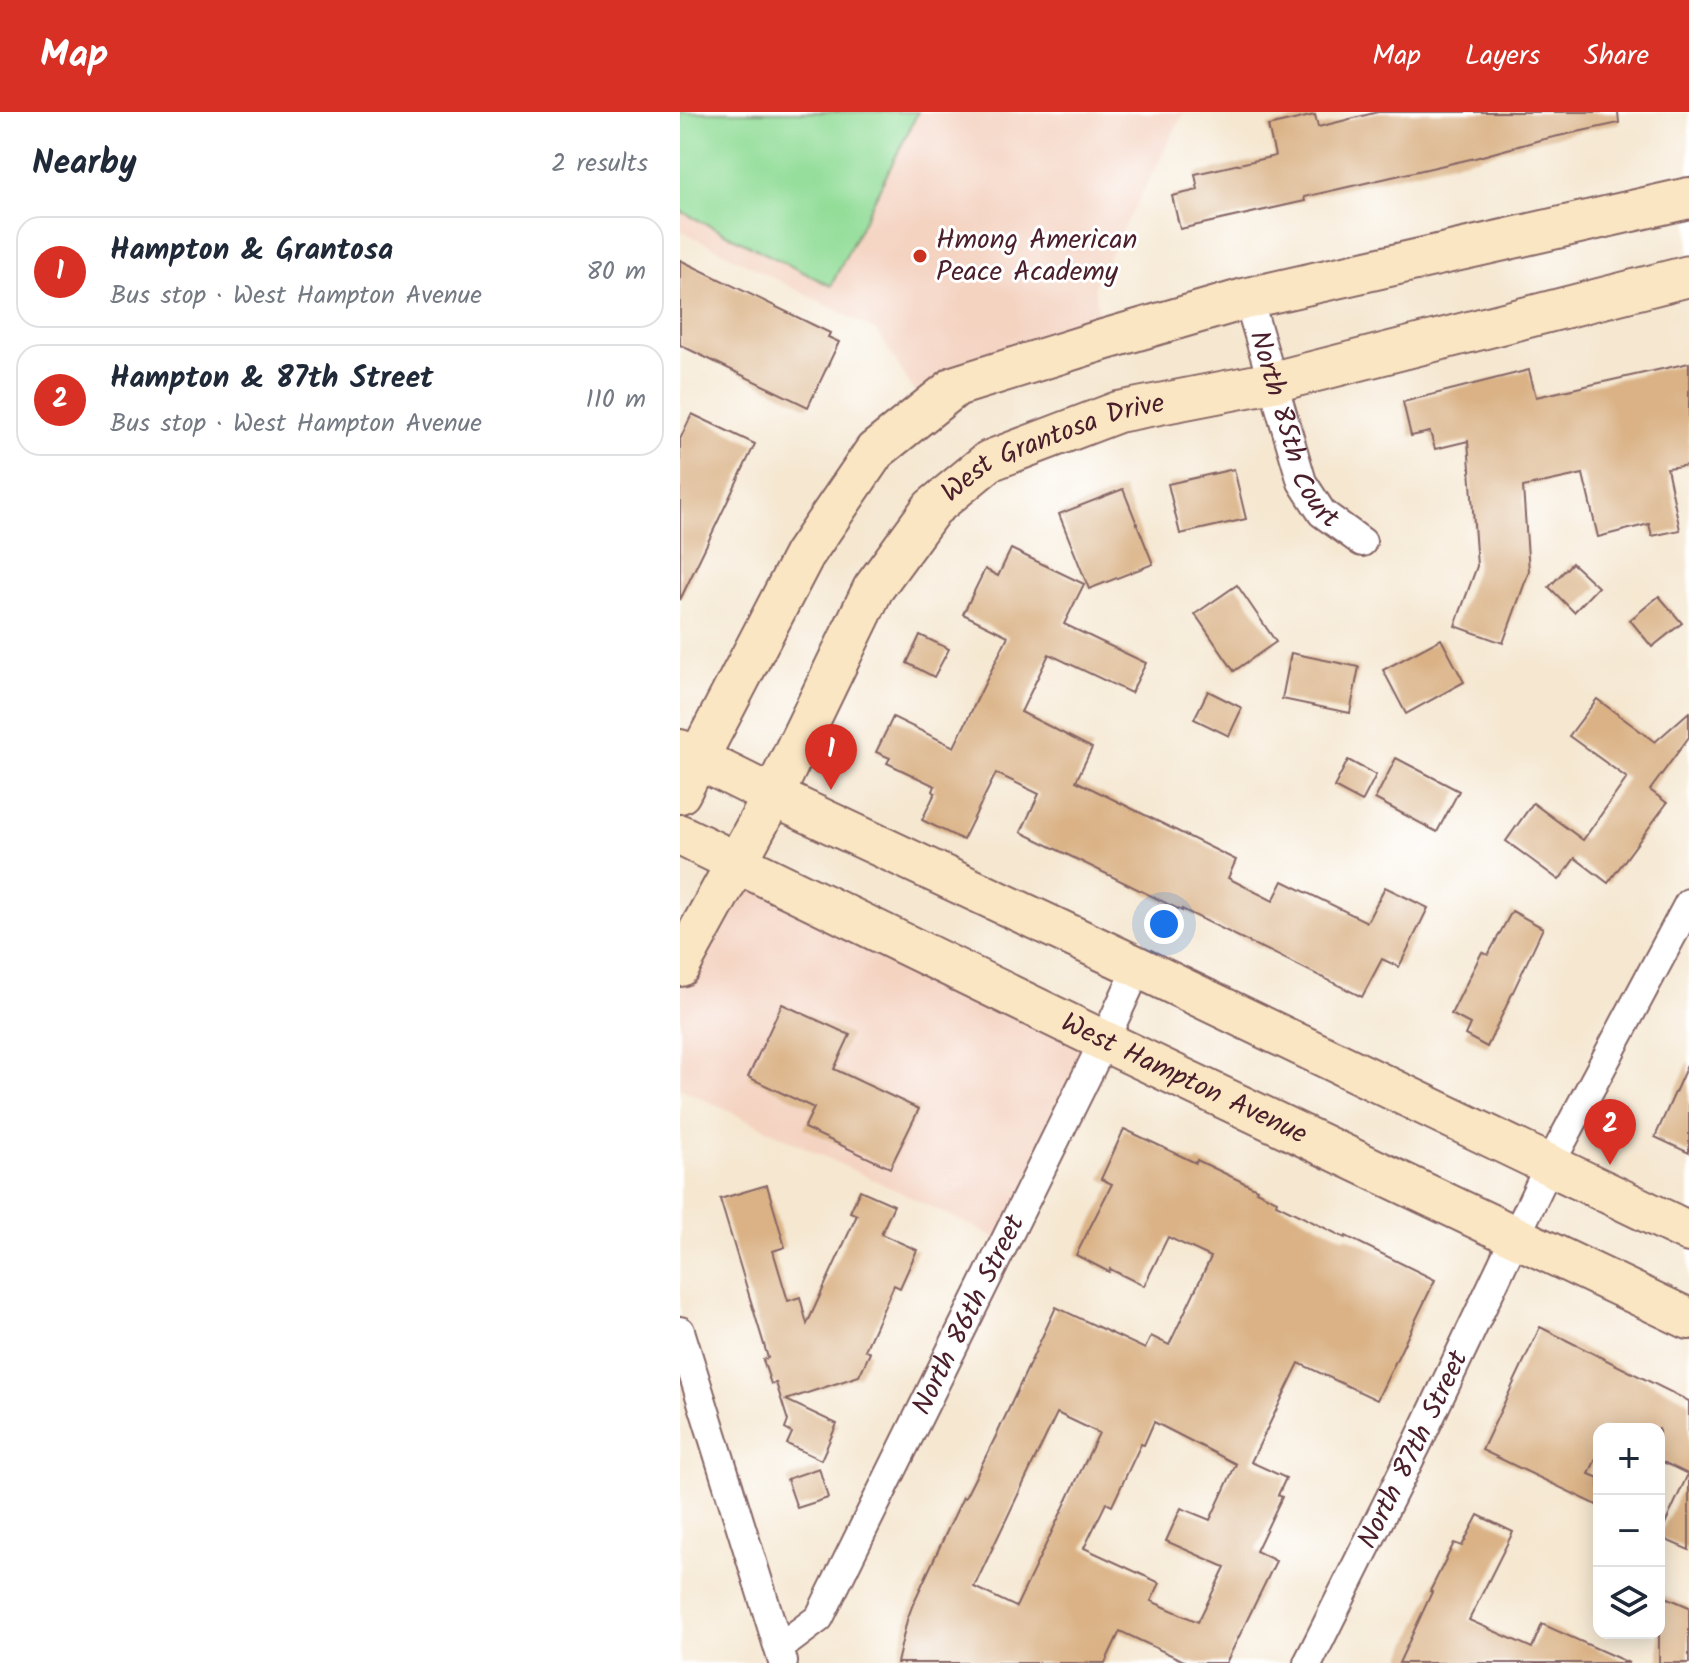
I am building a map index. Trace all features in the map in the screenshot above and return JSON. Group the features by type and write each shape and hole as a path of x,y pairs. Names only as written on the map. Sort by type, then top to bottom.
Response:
{"street":[{"path":"680,793 689,754 804,555 875,451 956,386 1248,298 1689,198"},
{"name":"West Grantosa Drive","path":"680,966 773,796 873,589 932,508 989,461 1118,412 1273,382 1689,276"},
{"name":"North 85th Court","path":"1248,298 1302,482 1322,513 1362,542"},
{"path":"689,754 1689,1232"},
{"name":"West Hampton Avenue","path":"680,835 1689,1319"},
{"name":"North 87th Street","path":"1308,1663 1419,1440 1550,1164 1689,903"},
{"name":"North 86th Street","path":"781,1655 819,1618 1138,967"},
{"path":"680,1331 781,1655"}],"shaded area":[{"name":"Hmong American Peace Academy","path":"680,112 1184,112 1094,286 1103,340 926,410 877,331 680,230"},
{"path":"735,863 1104,1041 1005,1242 680,1088 680,966"}],"green space":[{"path":"680,112 918,112 831,286 680,211"}],"building":[{"path":"1378,112 1618,112 1619,123 1180,229 1172,196 1198,190 1195,174 1275,156 1268,126 1315,115 1318,127"},
{"path":"680,260 830,333 828,337 839,342 808,407 680,345"},
{"path":"1689,363 1689,465 1667,468 1680,530 1652,536 1649,524 1598,537 1583,474 1523,487 1529,571 1503,643 1455,626 1477,566 1468,441 1435,449 1430,432 1411,436 1403,402 1529,370 1536,397"},
{"path":"692,414 755,444 680,600 680,439"},
{"path":"1234,469 1246,519 1180,534 1168,484"},
{"path":"1123,489 1153,564 1089,589 1059,514"},
{"path":"1011,549 1084,584 1064,624 1146,663 1131,693 1049,654 1021,712 1092,748 1076,781 1236,860 1228,878 1273,901 1283,881 1367,922 1385,887 1428,908 1399,967 1382,959 1362,997 1182,911 1021,832 1039,794 996,773 963,840 922,820 935,793 935,786 887,763 890,758 876,752 893,717 954,747 1008,636 963,614 985,569 998,576"},
{"path":"1572,563 1598,587 1574,612 1549,587"},
{"path":"1237,585 1276,642 1234,671 1195,614"},
{"path":"1659,596 1682,623 1652,647 1630,620"},
{"path":"920,635 949,649 934,677 907,663"},
{"path":"1441,639 1464,682 1406,714 1383,670"},
{"path":"1291,653 1359,667 1350,713 1282,699"},
{"path":"1208,691 1242,708 1229,736 1194,719"},
{"path":"1597,699 1655,742 1689,712 1689,737 1650,790 1667,803 1608,883 1575,858 1559,880 1506,841 1533,803 1583,840 1627,778 1569,736"},
{"path":"1396,758 1459,791 1437,832 1375,799"},
{"path":"1348,760 1376,775 1362,802 1334,787"},
{"path":"1512,911 1543,928 1487,1047 1465,1035 1470,1024 1451,1014 1482,952 1488,955"},
{"path":"782,1004 850,1035 834,1069 919,1109 890,1168 804,1128 814,1108 748,1077"},
{"path":"1689,1061 1689,1153 1655,1137"},
{"path":"1124,1129 1257,1189 1277,1201 1276,1204 1435,1280 1377,1400 1299,1363 1251,1462 1286,1478 1278,1495 1282,1497 1256,1551 1276,1561 1226,1663 1188,1663 1120,1631 1105,1663 897,1663 913,1604 1056,1307 1145,1349 1151,1336 1169,1345 1211,1257 1168,1237 1144,1286 1076,1255 1112,1184 1101,1179","holes":["1057,1413 1099,1433 1016,1607 974,1587","1154,1422 1236,1464 1210,1520 1181,1508 1166,1541 1225,1567 1198,1622 1151,1601 1160,1583 1084,1548 1106,1503 1112,1506"]},
{"path":"767,1185 785,1247 773,1251 788,1301 800,1297 807,1324 857,1215 850,1212 860,1190 894,1205 881,1234 917,1250 900,1288 894,1285 865,1350 870,1353 859,1376 786,1400 837,1424 821,1460 787,1444 792,1433 785,1429 788,1421 776,1383 771,1384 763,1360 768,1358 720,1199"},
{"path":"1540,1327 1689,1401 1689,1550 1665,1540 1665,1524 1688,1474 1665,1463 1665,1423 1593,1423 1593,1465 1589,1474 1593,1476 1593,1503 1482,1450"},
{"path":"819,1468 828,1498 797,1508 787,1479"},
{"path":"1478,1515 1513,1532 1469,1620 1532,1648 1542,1624 1629,1663 1399,1663 1454,1543 1462,1546"},
{"path":"1665,1597 1689,1607 1689,1663 1659,1663 1659,1639 1665,1639"}],"place":[{"name":"Hmong American Peace Academy","path":"920,256"},
{"name":"Hampton & Grantosa","path":"831,790"},
{"name":"Hampton & 87th Street","path":"1610,1165"}]}
